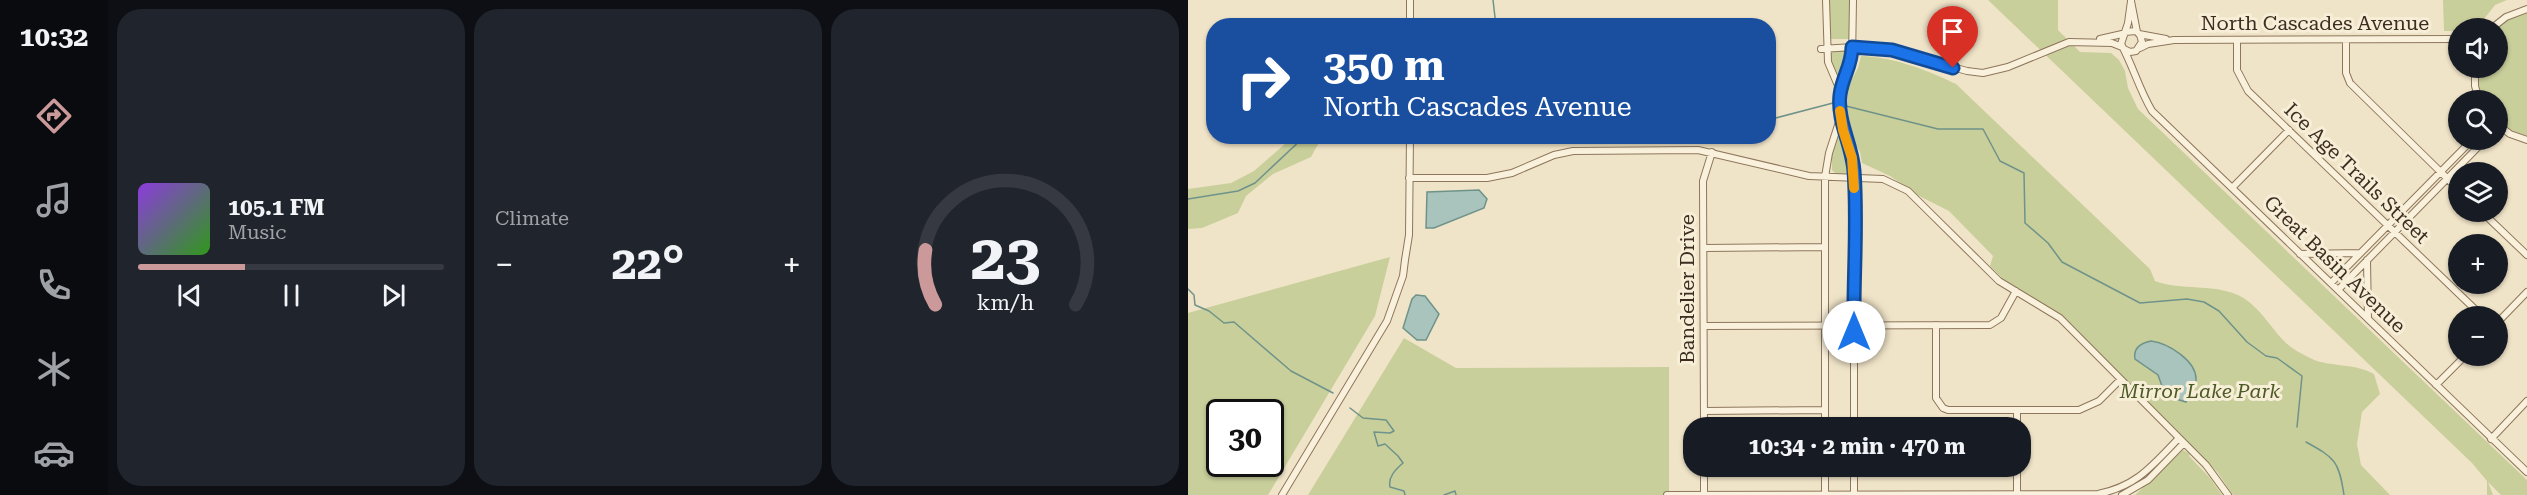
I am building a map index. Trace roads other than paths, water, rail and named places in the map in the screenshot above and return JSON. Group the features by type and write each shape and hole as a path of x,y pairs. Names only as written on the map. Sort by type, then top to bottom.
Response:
{"street":[{"path":"1410,0 1410,18"},
{"path":"1826,0 1824,49 1840,94"},
{"path":"1853,0 1852,61 1840,94 1840,118 1852,158 1854,178 1854,417"},
{"path":"2131,0 2142,42 2134,58 2133,70"},
{"path":"2123,48 2120,42 2131,0"},
{"path":"2505,18 2527,9"},
{"path":"1824,49 1884,48 1967,71 1983,72 2000,70 2057,46 2132,30 2138,33"},
{"name":"North Cascades Avenue","path":"2138,33 2172,40"},
{"name":"North Cascades Avenue","path":"2139,49 2148,44 2172,40 2448,39"},
{"name":"Ice Age Trails Street","path":"2237,40 2238,70 2246,88 2472,306"},
{"path":"2346,40 2346,73 2350,83 2447,178"},
{"path":"2076,42 2112,43 2130,52 2139,49"},
{"name":"Great Basin Avenue","path":"2123,48 2138,86 2152,111 2527,472"},
{"path":"1826,417 1825,177 1829,153 1840,118"},
{"path":"2232,188 2289,130"},
{"path":"2508,133 2527,140"},
{"path":"1282,495 1387,321 1403,276 1406,260 1410,144"},
{"path":"1409,178 1487,178 1512,173 1554,155 1573,151 1668,149 1712,152 1802,175 1874,177 1899,185 1993,276 2060,318 2214,474 2228,495"},
{"path":"2331,283 2462,150"},
{"path":"2338,290 2475,150"},
{"name":"Bandelier Drive","path":"1704,417 1703,181 1712,152"},
{"path":"2492,222 2527,255"},
{"path":"1704,248 1826,247"},
{"path":"2300,254 2360,253"},
{"path":"2367,260 2368,319"},
{"path":"1704,326 1993,325 2001,318 2016,291"},
{"path":"2508,312 2527,292"},
{"path":"1936,325 1936,394 1937,401 1943,408 2079,410 2098,401 2120,380"},
{"path":"2436,385 2455,366"},
{"path":"2492,438 2527,402"},
{"path":"1704,411 1826,410"},
{"path":"2017,410 2017,417"},
{"path":"1667,495 2098,494 2114,491 2131,483 2182,441"},
{"path":"2122,495 2148,480 2182,441"},
{"path":"1704,477 1704,494"},
{"path":"1826,477 1826,494"},
{"path":"1854,477 1854,494"},
{"path":"2017,477 2017,495"}],"water":[{"path":"1479,190 1487,199 1484,208 1434,228 1426,228 1427,192"},
{"path":"1416,295 1425,296 1439,314 1426,340 1417,340 1403,328 1412,299"},
{"path":"2151,341 2173,349 2192,366 2196,383 2186,402 2176,399 2162,386 2158,375 2135,359 2135,352 2139,347"}],"waterway":[{"path":"1493,0 1495,18"},
{"path":"1776,118 1833,103 1837,104"},
{"path":"1842,105 1938,129 1983,129 2000,161 2024,173 2025,223 2048,243 2062,262 2140,303 2187,299 2204,302 2219,311 2247,342 2266,356 2277,358 2302,376 2297,427"},
{"path":"1188,199 1238,191 1255,183 1296,144"},
{"path":"1188,289 1194,295 1195,305 1209,311 1224,323 1234,322 1291,371 1333,393"},
{"path":"1350,408 1363,418 1386,420 1394,431 1374,432 1378,446 1385,444 1403,463 1393,474 1390,487 1404,491 1405,495"},
{"path":"2306,442 2334,462 2340,475 2344,495"},
{"path":"1444,495 1455,491 1456,495"}],"park label":[{"name":"Mirror Lake Park","path":"2200,391"}]}
